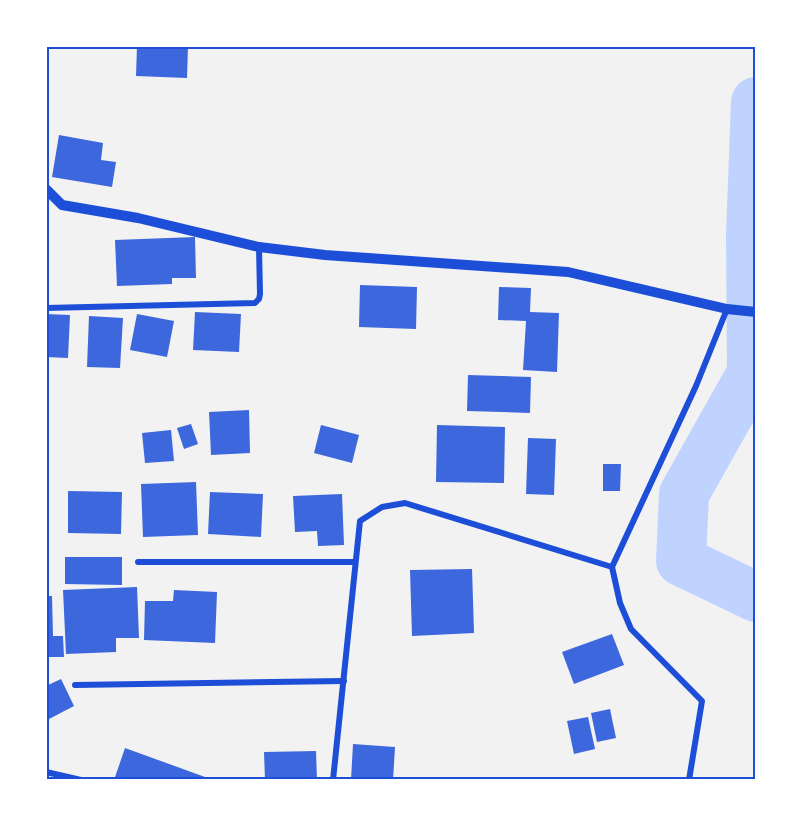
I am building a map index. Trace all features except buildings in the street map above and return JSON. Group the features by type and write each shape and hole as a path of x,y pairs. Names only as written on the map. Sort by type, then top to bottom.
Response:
{"street":[{"path":"46,189 62,205 138,218 259,247 325,255 567,272 728,309 756,312"},
{"path":"46,308 255,303 260,294 259,247"},
{"path":"689,780 702,700 631,629 620,603 612,567 696,386 728,309"},
{"path":"333,780 360,521 382,507 405,503 612,567"},
{"path":"138,562 355,562"},
{"path":"75,685 344,681"},
{"path":"46,772 81,780"}],"waterway":[{"path":"756,102 751,234 752,373 684,494 681,561 756,597"}]}
